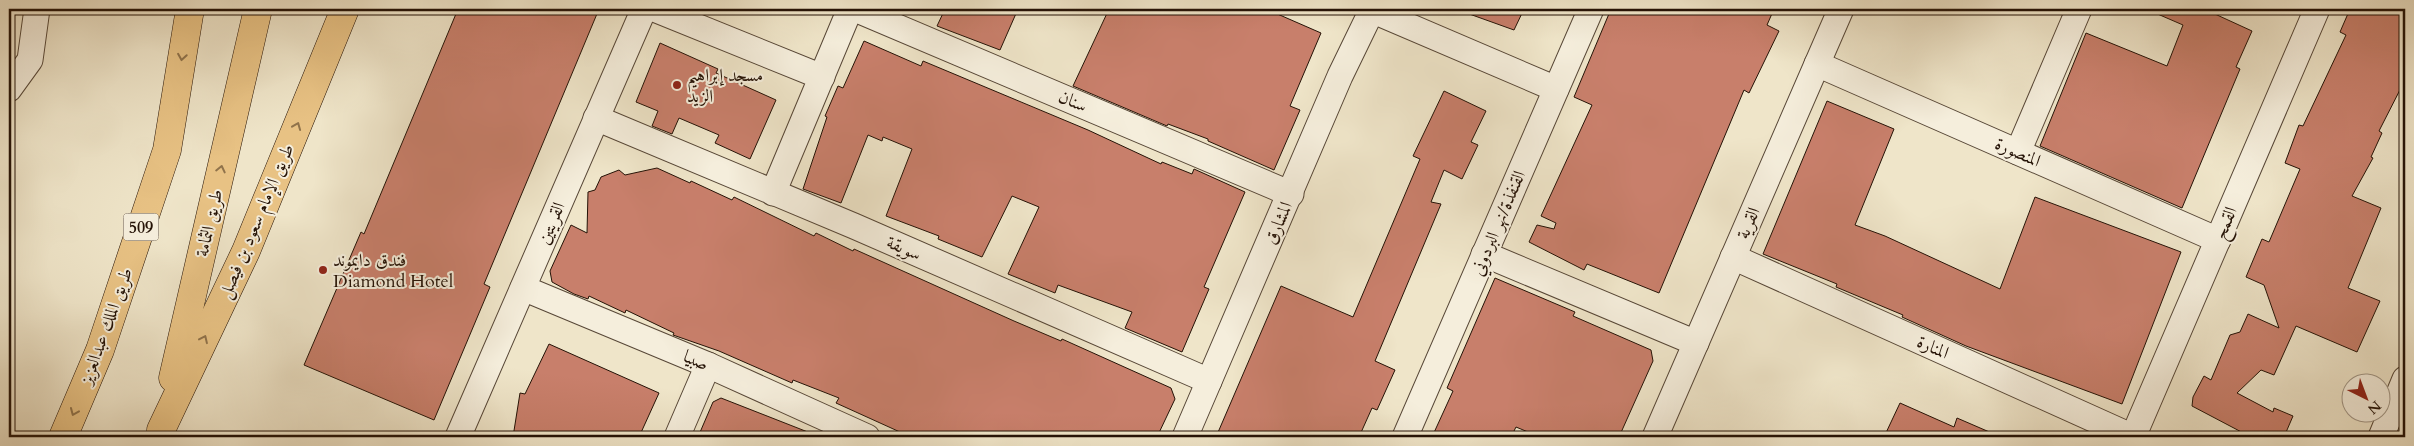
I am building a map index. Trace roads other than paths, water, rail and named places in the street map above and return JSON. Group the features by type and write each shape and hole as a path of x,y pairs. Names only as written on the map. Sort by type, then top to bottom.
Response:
{"main road":[{"name":"طريق الملك عبدالعزيز","path":"63,437 100,350 167,150 190,9"},
{"name":"طريق الثمامة","path":"159,434 258,9"},
{"name":"طريق الإمام سعود بن فيصل","path":"159,434 246,251 345,9"}],"street":[{"path":"9,89 30,60 37,9"},
{"name":"القريتين","path":"458,437 644,9"},
{"path":"654,9 822,77"},
{"path":"773,193 850,9"},
{"name":"سنان","path":"855,9 1291,194"},
{"name":"القنفذة/نهر البردوني","path":"1405,437 1591,9"},
{"name":"القرية","path":"1655,437 1841,9"},
{"path":"2018,152 2079,9"},
{"name":"القمح","path":"2133,437 2317,9"},
{"path":"1371,10 1556,89"},
{"name":"المشارق","path":"1185,437 1291,194 1336,84 1371,10"},
{"name":"المنصورة","path":"1817,64 2218,240"},
{"name":"سويقة","path":"596,118 854,226 1210,381"},
{"path":"1484,254 1696,343"},
{"name":"المنارة","path":"1733,257 2133,437"},
{"name":"صبيا","path":"523,288 708,365 867,437"},
{"path":"677,437 708,365"},
{"path":"2381,437 2405,379"}],"place":[{"name":"مسجد إبراهيم الزيد","path":"677,85"},
{"name":"فندق دايموند Diamond Hotel","path":"323,270"}]}
